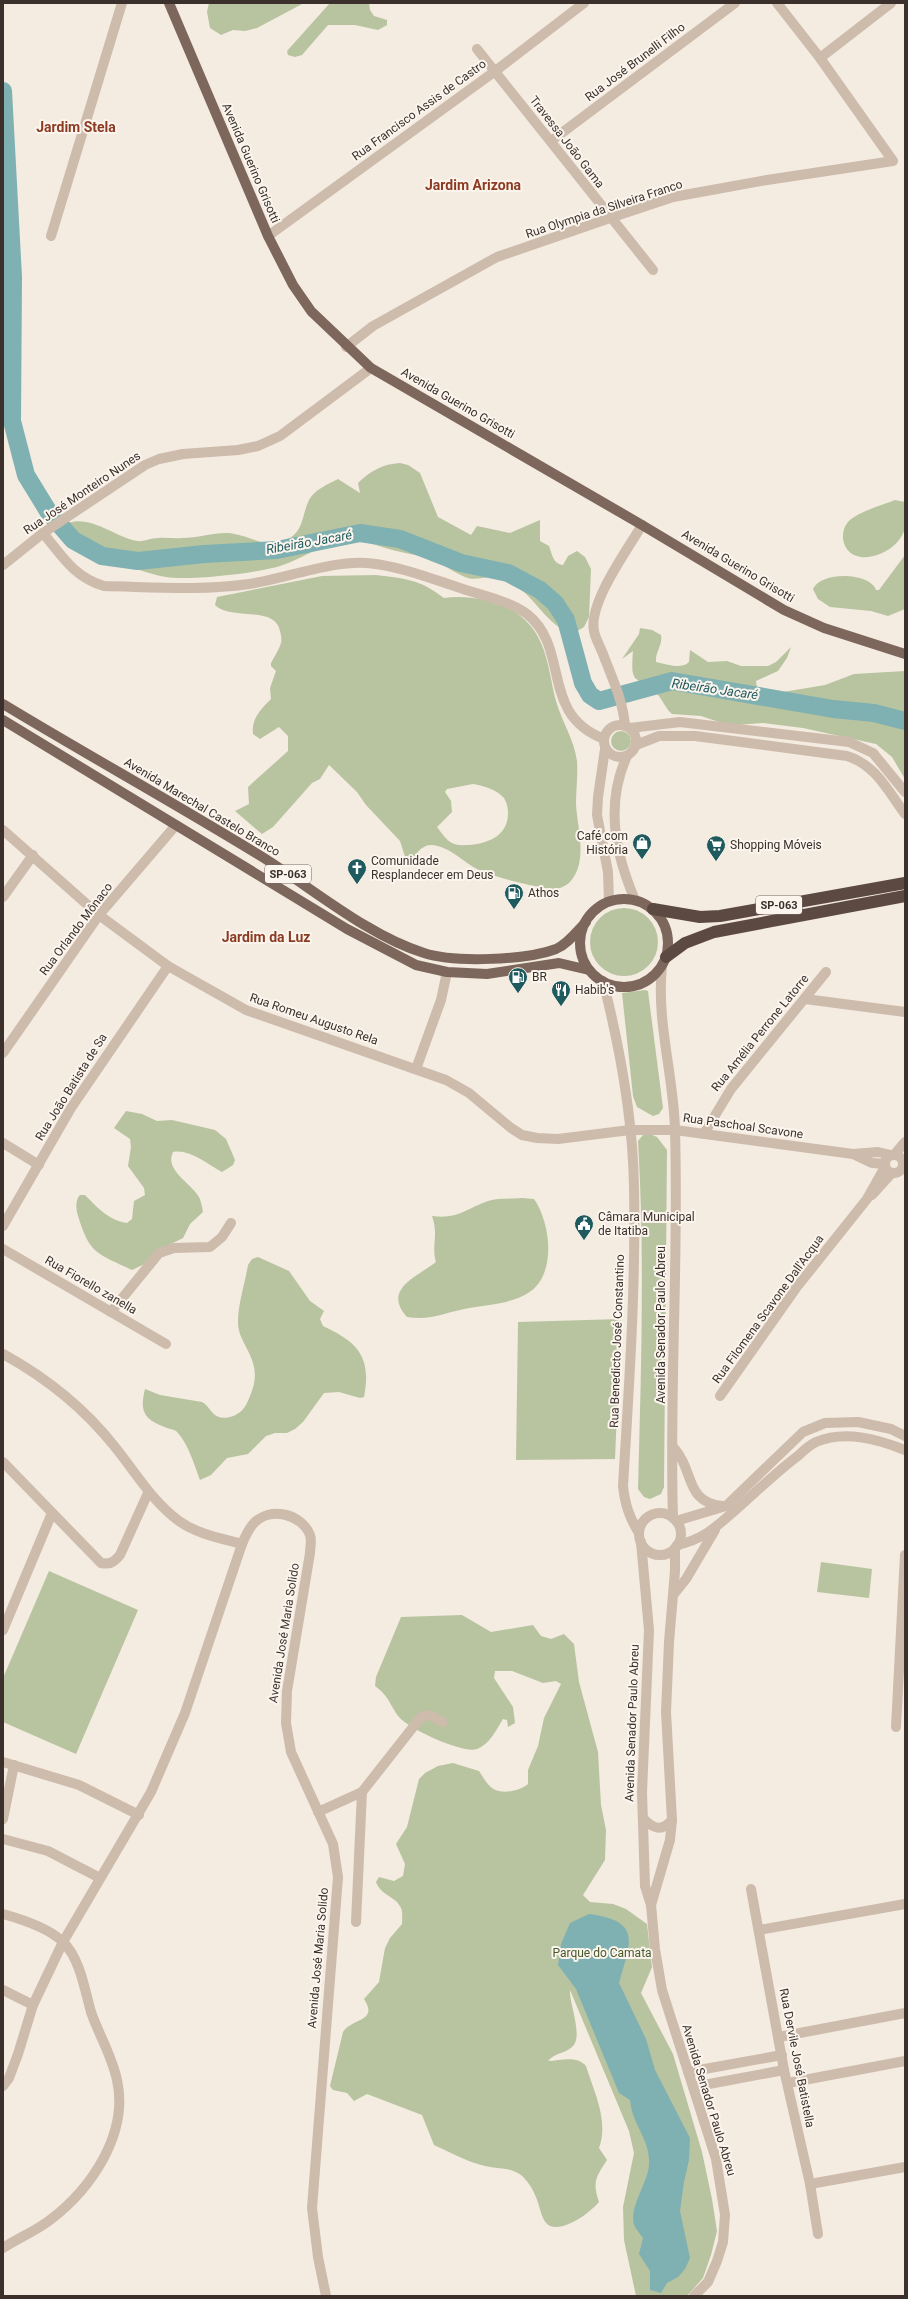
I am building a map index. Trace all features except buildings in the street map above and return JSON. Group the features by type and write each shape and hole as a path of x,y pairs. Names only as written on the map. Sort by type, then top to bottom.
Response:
{"highway":[{"name":"SP-063","path":"653,909 700,917 720,916 905,883"},
{"name":"SP-063","path":"664,962 685,943 714,932 905,896"}],"main road":[{"name":"Avenida Guerino Grisotti","path":"169,3 268,236 293,285 311,311 346,347 371,368 642,525 784,610 824,628 905,654"},
{"name":"Avenida Marechal Castelo Branco","path":"3,704 264,858 373,929 406,946 434,955 466,958 517,958 558,948 586,922"},
{"name":"SP-063","path":"3,720 346,930 397,957 430,970 447,972 487,974 559,963 589,970"},
{"name":"SP-063","path":"622,899 635,900 653,909 665,926 668,941 664,962 656,974 640,984 621,987 603,982 589,970 584,961 580,942 586,922 600,906 609,901 622,899"}],"street":[{"path":"51,236 122,3"},
{"name":"Rua Francisco Assis de Castro","path":"268,236 494,72 584,3"},
{"name":"Rua José Brunelli Filho","path":"551,141 735,3"},
{"path":"777,3 820,58 891,3"},
{"name":"Travessa João Gama","path":"477,49 551,141 610,218 653,270"},
{"name":"Rua Olympia da Silveira Franco","path":"346,347 373,326 497,257 610,218 673,197 767,180 893,161 820,58"},
{"name":"Rua José Monteiro Nunes","path":"3,564 53,526 145,465 159,459 183,454 238,450 258,446 280,436 371,368"},
{"path":"636,745 636,735 628,727 624,706 594,631 593,618 602,594 642,525"},
{"path":"43,533 73,570 89,582 104,586 214,587 249,584 346,564 366,563 391,567 498,600 520,609 537,622 548,642 563,702 570,716 604,744 617,758 627,756"},
{"path":"609,901 608,872 597,815 604,744 611,727 628,727 680,722 850,742 873,753 905,792"},
{"path":"635,900 623,872 614,823 613,802 622,768 627,756 636,745 659,736 695,736 847,756 867,764 887,788 905,814"},
{"name":"Rua Orlando Mônaco","path":"3,1053 100,915 176,826"},
{"name":"Rua Romeu Augusto Rela","path":"3,830 100,915 168,966 246,1010 446,1080 469,1093 511,1128 522,1135 558,1139 630,1130"},
{"path":"3,897 33,855"},
{"name":"Avenida Senador Paulo Abreu","path":"664,962 660,988 661,1018 675,1130 673,1447 675,1519"},
{"name":"Rua João Batista de Sa","path":"3,1226 71,1108 168,966"},
{"path":"416,1069 441,1000 447,972"},
{"name":"Rua Amélia Perrone Latorre","path":"705,1132 731,1089 806,999 826,972"},
{"name":"Rua Benedicto José Constantino","path":"603,982 613,1020 630,1130 634,1186 632,1334 623,1486 629,1518 640,1538"},
{"path":"806,999 905,1012"},
{"name":"Rua Paschoal Scavone","path":"630,1130 705,1132 853,1154 878,1152 900,1160"},
{"path":"888,1168 898,1172 905,1142"},
{"path":"3,1143 39,1164"},
{"name":"Rua Paschoal Scavone","path":"853,1154 872,1163 888,1168"},
{"name":"Rua Filomena Scavone Dall'Acqua","path":"720,1396 796,1288 867,1199 888,1168 887,1159 900,1160"},
{"path":"111,1312 159,1253 169,1249 210,1247 222,1237 231,1223"},
{"name":"Rua Fiorello zanella","path":"3,1249 166,1344"},
{"path":"3,1354 33,1372 72,1402 114,1446 148,1493 179,1521 196,1531 242,1544"},
{"path":"675,1519 726,1506 804,1432 825,1423 858,1422 891,1429 905,1436"},
{"path":"676,1546 680,1535 675,1519 665,1513 653,1514 644,1520 640,1538 648,1551 654,1554 663,1554 676,1546 694,1541 716,1528 768,1480 814,1443 825,1439 844,1437 866,1438 905,1450"},
{"path":"673,1447 680,1455 694,1489 700,1498 709,1504 726,1506"},
{"path":"3,1462 101,1563 107,1564 114,1562 120,1554 148,1493"},
{"path":"3,1630 52,1513"},
{"name":"Avenida José Maria Solido","path":"3,2086 9,2078 18,2054 33,2005 63,1942 139,1815 184,1713 242,1544 254,1522 264,1516 281,1514 295,1517 305,1525 310,1536 306,1577 287,1690 286,1723 291,1752 333,1844 338,1877 312,2208 318,2257 326,2296"},
{"path":"674,1594 686,1579 716,1528"},
{"name":"Avenida Senador Paulo Abreu","path":"640,1538 649,1630 642,1818 644,1879 651,1904 655,1949 662,1990 716,2159 725,2215 723,2242 717,2261 708,2282 694,2296"},
{"name":"Avenida Senador Paulo Abreu","path":"651,1904 670,1840 672,1820 666,1712 676,1546"},
{"path":"896,1727 905,1555"},
{"path":"318,1812 362,1792 421,1717 429,1715 443,1722"},
{"path":"3,1762 78,1785 139,1815"},
{"path":"3,1818 14,1765"},
{"path":"356,1922 362,1792"},
{"path":"642,1818 654,1828 661,1829 666,1827 672,1820"},
{"path":"3,1839 48,1851 100,1878"},
{"name":"Rua Dervile José Batistella","path":"750,1889 760,1930 784,2070 810,2184 818,2234"},
{"path":"760,1930 905,1904"},
{"path":"3,1914 38,1927 63,1942 77,1965 92,2015 112,2059 118,2082 120,2114 113,2137 104,2156 86,2185 73,2201 49,2221 3,2248"},
{"path":"3,1990 33,2005"},
{"path":"779,2037 905,2013"},
{"path":"688,2072 782,2055"},
{"path":"788,2083 905,2061"},
{"path":"693,2087 784,2070"},
{"path":"810,2184 905,2167"}],"green space":[{"path":"209,3 304,3 257,28 245,31 233,30 221,35 210,28 207,12"},
{"path":"330,3 369,3 370,10 374,16 387,20 387,25 378,30 355,25 328,25 302,55 295,57 288,55 287,51"},
{"path":"400,463 408,465 420,473 438,517 471,535 477,526 510,533 540,520 540,541 549,546 553,558 557,563 563,565 568,556 577,551 585,557 591,569 589,617 584,627 574,633 559,627 545,615 526,594 510,582 503,579 495,577 475,579 468,578 432,559 360,541 345,541 328,545 288,563 269,569 223,576 177,578 152,574 111,560 91,551 73,536 68,523 77,521 94,524 137,541 161,538 188,538 227,533 265,543 280,542 288,539 297,532 309,500 314,493 338,479 360,493 358,483 367,475 382,467"},
{"path":"895,500 905,502 905,527 903,534 895,545 889,550 875,556 861,557 850,552 846,548 843,538 843,532 848,522 857,515"},
{"path":"905,555 905,609 888,616 871,611 830,607 818,599 813,589 818,583 825,579 845,576 865,580 872,584 876,590 879,590"},
{"path":"376,575 420,583 444,598 466,597 489,601 500,605 520,616 535,631 544,650 556,701 571,738 577,761 576,804 580,855 579,865 575,875 568,884 557,889 528,885 503,878 483,872 471,866 445,848 432,845 428,845 421,849 408,866 400,841 366,805 357,792 329,765 320,779 312,783 273,827 262,834 235,811 249,804 248,787 288,751 288,736 279,727 260,739 253,734 255,719 271,699 270,688 276,671 271,666 271,663 279,648 281,639 280,631 276,623 270,618 222,610 215,605 217,597 322,576","holes":["473,784 494,790 504,798 508,811 507,821 501,832 491,840 470,845 454,844 450,842 437,827 452,812 451,801 445,792 447,789"]},
{"path":"640,628 652,630 661,635 661,642 656,662 673,666 682,666 689,662 690,650 708,662 727,661 741,666 768,666 776,662 791,647 787,658 778,671 756,681 757,688 777,693 825,685 854,674 905,671 905,779 892,757 876,744 803,728 763,723 736,725 719,722 701,716 672,714 657,694 634,676 632,663 633,651 622,659 639,634"},
{"path":"621,731 628,734 631,741 628,748 621,751 614,748 611,741 614,734"},
{"path":"624,908 637,911 648,918 655,929 658,942 655,955 648,966 637,973 624,976 611,973 600,966 593,955 590,942 593,929 600,918 611,911"},
{"path":"645,990 648,991 663,1108 659,1114 653,1116 637,1107 633,1096 622,993"},
{"path":"126,1111 142,1114 157,1121 172,1120 215,1130 226,1139 235,1160 233,1165 222,1172 192,1155 173,1152 171,1159 172,1165 199,1197 203,1212 190,1224 183,1238 169,1245 153,1260 132,1270 103,1256 91,1246 82,1229 76,1208 78,1197 80,1195 85,1195 99,1209 109,1216 127,1223 132,1219 134,1201 145,1195 144,1188 128,1166 131,1147 130,1139 114,1128"},
{"path":"650,1134 657,1137 667,1150 664,1487 661,1494 650,1499 644,1497 638,1489 642,1272 638,1141 643,1135"},
{"path":"522,1198 534,1199 540,1209 547,1235 547,1262 544,1275 537,1285 521,1297 506,1302 469,1308 431,1317 407,1317 400,1307 398,1299 400,1291 412,1279 436,1262 434,1251 435,1229 432,1216 441,1217 455,1215 492,1200"},
{"path":"258,1257 289,1271 310,1301 324,1311 320,1319 323,1326 345,1338 359,1352 364,1361 366,1371 364,1397 360,1398 339,1392 324,1393 303,1422 295,1429 287,1433 275,1433 266,1436 248,1454 227,1458 211,1475 200,1480 188,1449 178,1433 175,1430 153,1422 146,1414 143,1404 145,1389 160,1395 202,1402 215,1415 223,1418 228,1418 244,1409 253,1388 255,1375 252,1361 239,1331 238,1315 248,1265 252,1259"},
{"path":"621,1319 615,1459 516,1460 518,1322"},
{"path":"821,1562 872,1569 869,1598 817,1592"},
{"path":"49,1571 138,1610 76,1754 3,1722 3,1678"},
{"name":"Parque do Camata","path":"462,1615 491,1632 533,1625 541,1636 551,1639 564,1634 574,1644 579,1682 598,1752 601,1805 606,1830 605,1860 583,1895 590,1902 613,1904 626,1909 647,1924 652,1967 641,1993 673,2054 702,2152 712,2199 717,2231 711,2255 703,2278 687,2296 636,2296 624,2240 623,2207 634,2153 629,2131 570,1990 577,2036 572,2047 554,2056 548,2061 568,2059 578,2061 586,2066 601,2117 602,2138 599,2148 607,2160 596,2180 596,2189 599,2202 584,2215 566,2225 558,2227 547,2224 541,2214 538,2201 533,2190 525,2179 517,2172 479,2164 434,2145 422,2115 367,2094 354,2101 347,2093 333,2090 330,2086 343,2032 352,2024 366,2016 368,2006 364,1999 379,1982 385,1948 390,1938 402,1924 402,1912 399,1904 381,1890 376,1882 379,1877 394,1881 403,1876 405,1864 396,1844 407,1827 419,1779 425,1773 438,1766 453,1763 479,1771 488,1784 496,1790 505,1792 520,1789 528,1784 528,1770 538,1746 544,1718 561,1684 556,1681 543,1683 512,1671 495,1671 494,1678 513,1707 515,1723 508,1727 507,1720 503,1719 486,1744 477,1749 470,1750 460,1748 424,1734 413,1728 399,1717 384,1694 375,1686 376,1677 401,1617"}],"water":[{"path":"589,1914 606,1917 618,1922 625,1928 629,1945 619,1983 646,2039 655,2070 690,2138 689,2160 680,2211 690,2258 685,2269 678,2277 667,2283 661,2293 650,2290 650,2271 639,2254 643,2238 634,2225 633,2218 636,2203 648,2172 649,2156 647,2148 631,2109 630,2100 619,2093 576,1989 558,1965 561,1944 570,1923"}],"waterway":[{"name":"Ribeirão Jacaré","path":"3,91 13,277 12,421 26,475 48,511 73,540 102,556 138,561 204,554 277,550 360,533 400,539 461,563 508,573 540,590 555,603 566,620 583,683 590,695 599,701 672,681 833,709 874,713 905,721"}],"place":[{"name":"Café com História","path":"642,860"},
{"name":"Shopping Móveis","path":"716,862"},
{"name":"Comunidade Resplandecer em Deus","path":"357,885"},
{"name":"Athos","path":"514,910"},
{"name":"BR","path":"518,994"},
{"name":"Habib's","path":"561,1007"},
{"name":"Câmara Municipal de Itatiba","path":"584,1241"}],"district":[{"name":"Jardim Stela","path":"76,127"},
{"name":"Jardim Arizona","path":"473,185"},
{"name":"Jardim da Luz","path":"266,937"}]}
